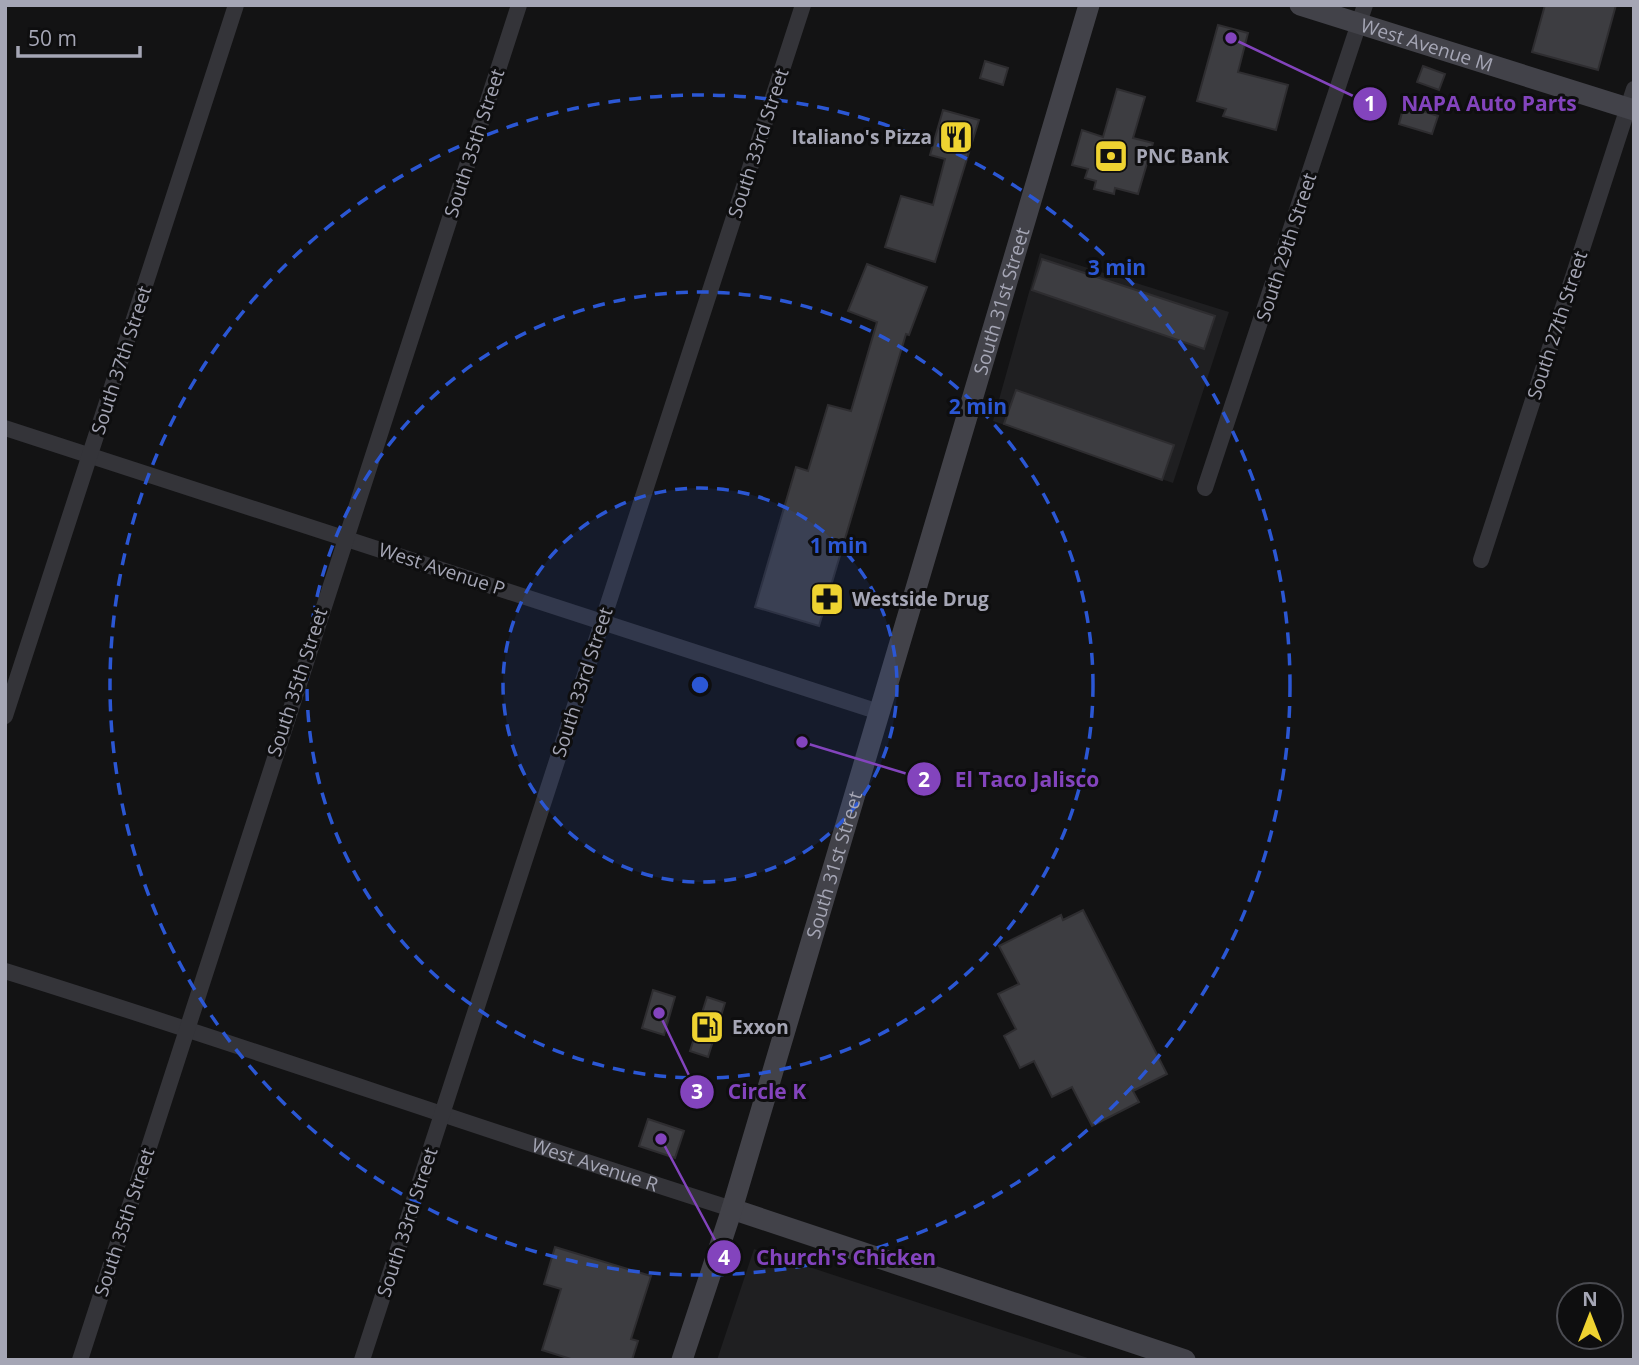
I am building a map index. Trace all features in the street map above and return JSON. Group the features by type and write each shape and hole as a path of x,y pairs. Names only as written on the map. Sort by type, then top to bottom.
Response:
{"main road":[{"name":"South 31st Street","path":"682,1360 732,1209 1089,5"},
{"name":"West Avenue M","path":"1300,5 1362,15 1632,102"},
{"name":"West Avenue R","path":"732,1209 1185,1360"}],"street":[{"name":"South 37th Street","path":"5,716 236,5"},
{"name":"South 35th Street","path":"80,1360 344,537 519,5"},
{"name":"South 33rd Street","path":"362,1360 803,5"},
{"name":"South 29th Street","path":"1205,488 1362,15"},
{"name":"South 27th Street","path":"1481,560 1632,102"},
{"name":"West Avenue P","path":"5,428 879,712"},
{"name":"West Avenue R","path":"5,971 186,1027 441,1116 732,1209"}],"shaded area":[{"path":"1040,253 1229,312 1173,483 993,421"},
{"path":"754,1249 1094,1360 717,1360"}],"building":[{"path":"1545,5 1616,5 1598,70 1532,52"},
{"path":"1218,25 1248,33 1238,72 1288,85 1276,130 1223,116 1226,109 1197,101"},
{"path":"985,61 1008,68 1003,85 980,78"},
{"path":"1423,66 1445,74 1439,90 1417,82"},
{"path":"1117,89 1145,97 1133,138 1153,143 1138,194 1115,188 1114,194 1094,189 1096,181 1085,178 1088,169 1072,165 1082,130 1103,137"},
{"path":"1404,105 1438,116 1432,134 1399,124"},
{"path":"943,110 979,120 935,262 885,247 901,196 933,205 945,159 930,155"},
{"path":"1042,259 1215,316 1204,349 1032,290"},
{"path":"867,264 927,287 909,335 906,334 819,626 755,607 796,467 808,471 828,405 851,411 877,322 848,311"},
{"path":"1016,390 1174,445 1162,480 1004,424"},
{"path":"1083,910 1167,1074 1133,1091 1139,1102 1092,1126 1072,1087 1052,1097 1034,1061 1020,1068 1004,1036 1016,1029 998,994 1019,984 999,946 1061,915 1063,920"},
{"path":"653,990 675,997 664,1035 642,1028"},
{"name":"Exxon","path":"707,997 725,1003 708,1057 690,1051"},
{"path":"648,1119 684,1131 675,1158 639,1146"},
{"path":"555,1247 651,1276 631,1339 638,1341 632,1360 574,1360 542,1350 561,1289 544,1284"}],"place":[{"name":"NAPA Auto Parts","path":"1231,38"},
{"name":"Italiano's Pizza","path":"956,137"},
{"name":"PNC Bank","path":"1111,156"},
{"name":"Westside Drug","path":"827,599"},
{"name":"El Taco Jalisco","path":"802,742"},
{"name":"Circle K","path":"659,1013"},
{"name":"Exxon","path":"707,1027"},
{"name":"Church's Chicken","path":"661,1139"}]}
